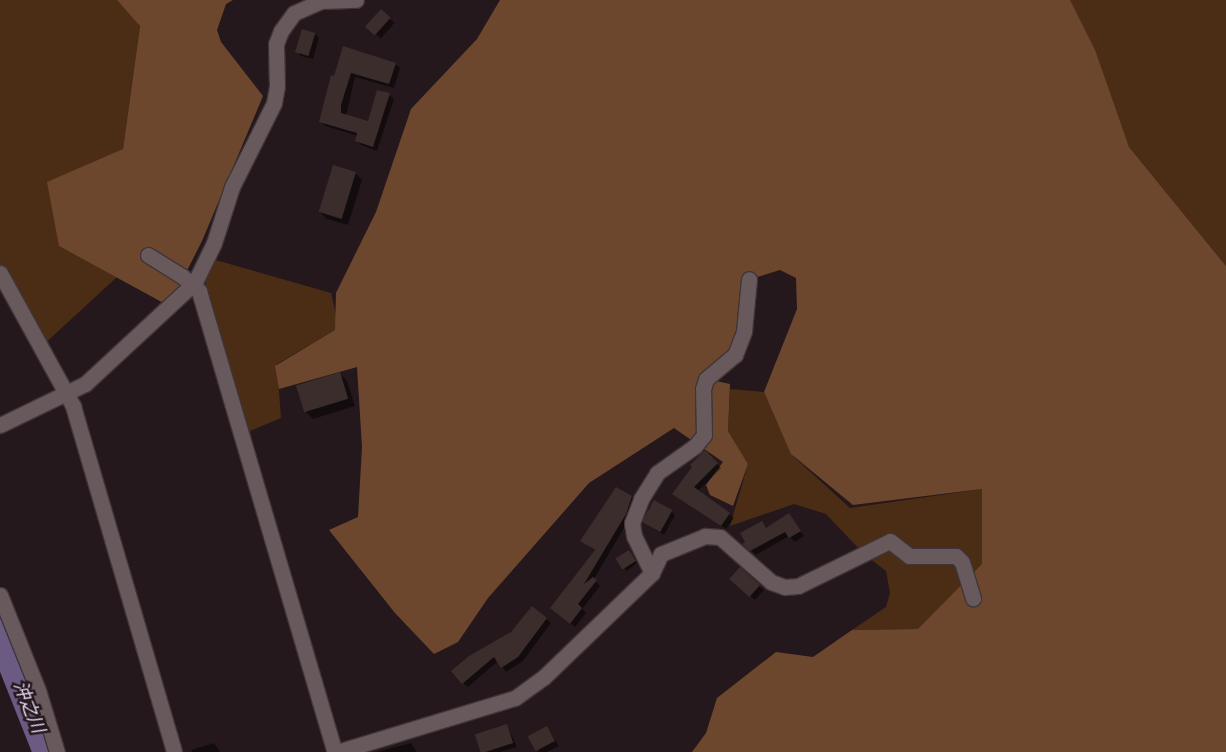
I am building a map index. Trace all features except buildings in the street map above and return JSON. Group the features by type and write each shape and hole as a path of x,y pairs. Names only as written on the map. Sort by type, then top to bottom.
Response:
{"street":[{"path":"0,425 68,395 85,384 192,284 214,243 242,166 274,103 277,86 276,44 281,31 294,13 321,1 356,0"},
{"path":"148,255 192,284 199,291 336,752 515,698 544,677 652,573 661,554 705,536 720,537 771,582 785,587 798,586 890,541 908,556 956,556 962,562 973,598"},
{"path":"0,273 68,395 174,752"},
{"path":"652,573 634,536 632,523 641,499 657,473 695,446 704,435 703,389 706,379 734,355 744,331 749,278"},
{"path":"0,595 41,698 57,752"}],"shaded area":[{"path":"0,0 117,0 140,25 123,149 59,246 117,277 41,347 0,264"},
{"path":"117,0 233,0 226,4 217,30 221,42 263,96 202,241 169,306 59,246 47,182 123,149 140,26"},
{"path":"500,0 1070,0 1095,50 1129,147 1226,266 1226,752 692,752 706,733 717,698 776,652 813,657 852,630 918,629 982,564 982,489 853,505 791,454 764,392 797,309 796,278 780,270 754,278 740,341 707,379 730,384 728,431 748,464 733,506 710,495 706,485 723,462 674,428 589,483 488,598 458,642 434,654 395,613 329,530 358,517 362,447 357,367 279,389 275,366 335,330 336,293 376,212 411,109 477,39"},
{"path":"1066,0 1226,0 1226,266 1129,147"},
{"path":"212,259 331,293 339,328 277,364 281,418 245,433 205,292 206,274"},
{"path":"730,389 764,392 793,456 850,508 982,489 986,565 918,629 852,630 886,607 890,593 886,571 864,554 826,514 794,504 730,526 748,464 728,431"}],"waterway":[{"name":"沖之川","path":"0,633 47,752"}]}
